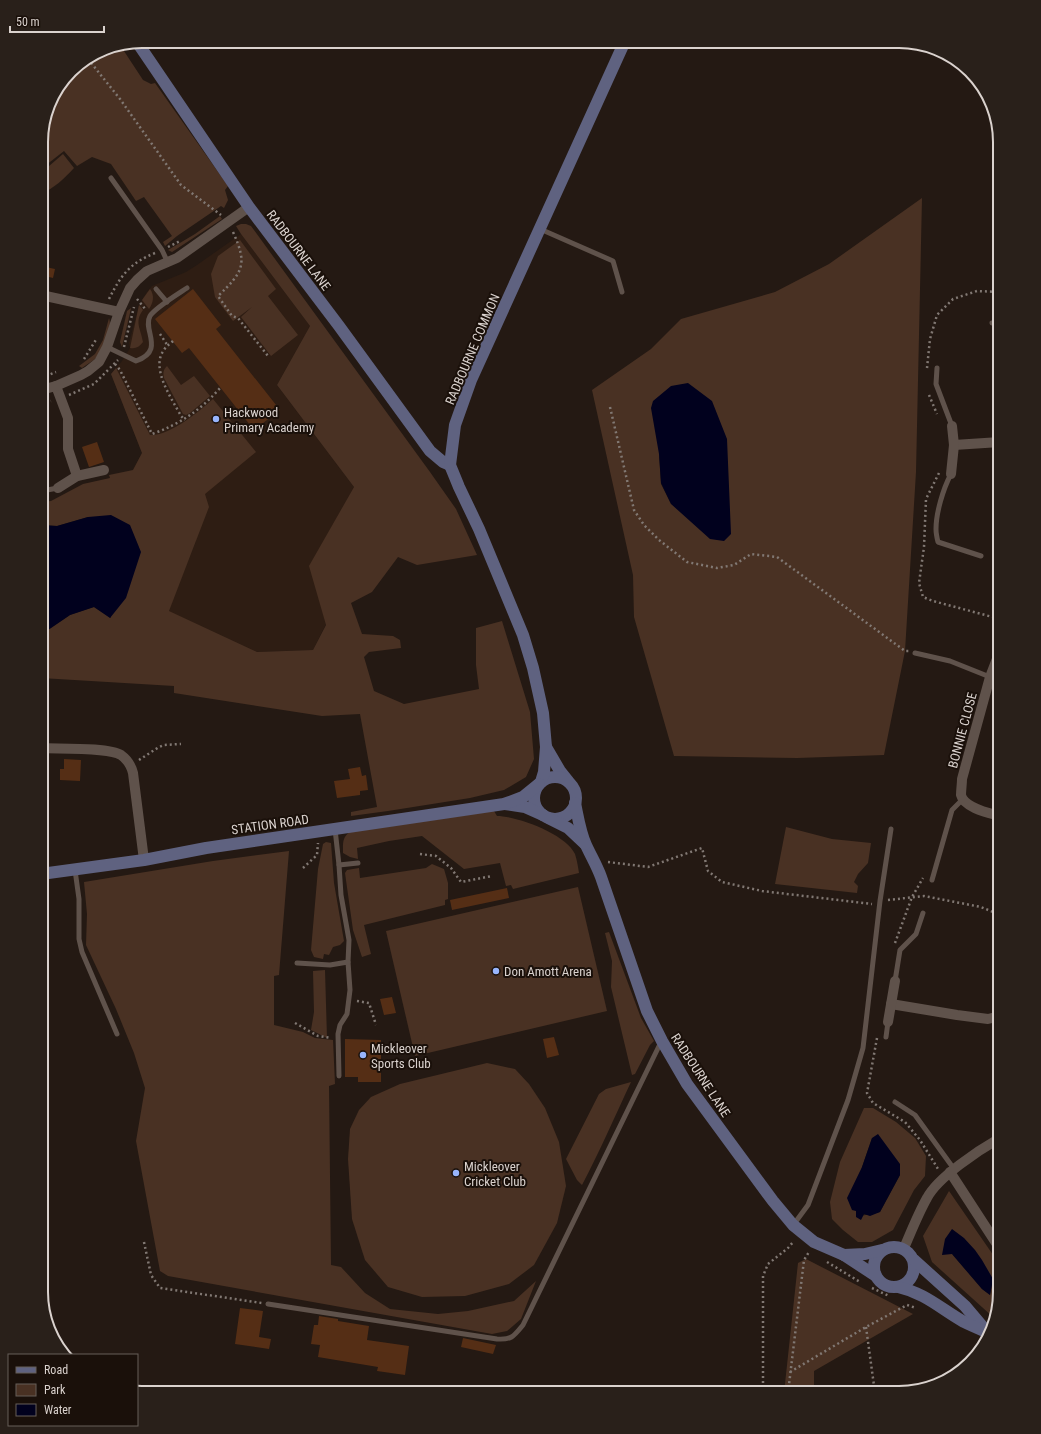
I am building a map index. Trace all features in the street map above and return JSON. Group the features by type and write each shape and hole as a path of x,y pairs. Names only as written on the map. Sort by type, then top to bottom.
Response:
{"street":[{"name":"RADBOURNE LANE","path":"141,48 249,207 344,332 430,451 443,462 450,465"},
{"name":"RADBOURNE COMMON","path":"540,783 544,772 546,747 543,713 539,691 523,635 479,529 450,465 455,425 471,380 623,48"},
{"path":"48,388 88,372 99,362 107,347 118,312 130,288 137,280 147,271 177,258 249,207"},
{"path":"48,297 118,312"},
{"path":"56,386 68,418 68,449 77,476"},
{"path":"951,474 954,445 952,426"},
{"path":"954,445 993,442"},
{"path":"58,488 77,476 104,470"},
{"name":"BONNIE CLOSE","path":"963,799 961,794 962,779 993,678"},
{"name":"RADBOURNE COMMON","path":"546,747 568,782"},
{"path":"48,748 100,750 120,754 130,764 133,773 144,860"},
{"path":"551,777 563,779 568,782 575,791 575,803 573,809 562,818 555,819 546,817 535,804 535,790 540,783 551,777"},
{"name":"STATION ROAD","path":"48,873 144,860 206,848 504,804 523,797 540,783"},
{"path":"963,799 970,806 993,814"},
{"name":"RADBOURNE LANE","path":"575,803 586,845 595,862 647,1011 662,1041 687,1084 773,1201 797,1229 814,1242 844,1255 876,1276"},
{"name":"STATION ROAD","path":"504,804 525,807 546,817"},
{"name":"RADBOURNE LANE","path":"546,817 568,828 586,845"},
{"path":"888,1022 895,981"},
{"path":"891,1004 956,1015 988,1019 993,1018"},
{"path":"904,1248 927,1197 952,1170 993,1143"},
{"path":"952,1170 993,1237"},
{"path":"984,1331 963,1321 917,1293 908,1289 886,1285 880,1282 876,1276 874,1265 878,1255 882,1250 892,1246 904,1248 914,1260 965,1306 985,1330"},
{"name":"RADBOURNE LANE","path":"844,1255 865,1254 882,1250"},
{"path":"898,1287 910,1280 914,1274 914,1260"}],"lane":[{"path":"111,178 162,250 168,262"},
{"path":"540,229 613,261 622,292"},
{"path":"107,347 136,361 144,358 151,349 152,339 148,321 150,316 187,288"},
{"path":"156,289 167,302"},
{"path":"937,368 936,384 952,426"},
{"path":"951,474 946,482 940,504 936,531 938,542 981,556"},
{"path":"48,490 58,488"},
{"path":"915,653 993,672"},
{"path":"932,880 952,810 963,799"},
{"path":"335,829 341,895 349,940 348,962 350,990 347,1014 340,1025 338,1038 339,1076"},
{"path":"797,1229 808,1205 848,1100 863,1048 890,829"},
{"path":"339,864 358,863"},
{"path":"75,869 80,899 79,939 82,952 117,1034"},
{"path":"895,981 900,950 916,934 923,912"},
{"path":"297,963 330,965 348,962"},
{"path":"886,1037 888,1022"},
{"path":"268,1304 497,1339 514,1337 524,1325 662,1041"},
{"path":"895,1102 915,1115 952,1170"}],"path":[{"path":"91,63 120,100 181,185 220,214 228,223"},
{"path":"233,232 241,252 243,262 239,275 234,282 218,296 232,316 238,318 268,356"},
{"path":"83,361 96,341 99,333"},
{"path":"173,341 163,350 159,369 162,379 184,420"},
{"path":"115,364 120,370 152,434 184,420 212,398 220,388"},
{"path":"48,375 62,370"},
{"path":"610,407 634,510 644,525 659,540 687,562 717,568 734,566 750,554 777,557 905,650 915,653"},
{"path":"130,764 164,745 181,744"},
{"path":"303,868 318,855 317,832"},
{"path":"595,862 610,862 648,867 702,848 708,871 722,882 762,891 870,904 880,901 924,896 981,907 993,912"},
{"path":"420,854 436,856 451,868 461,882 492,876"},
{"path":"349,999 369,1003 376,1025"},
{"path":"295,1023 318,1036 338,1038"},
{"path":"763,1386 763,1276 768,1264 788,1248 797,1229"},
{"path":"144,1242 151,1275 160,1288 268,1304"},
{"path":"789,1386 804,1260 814,1242"},
{"path":"790,1372 907,1304 922,1310"},
{"path":"866,1327 874,1386"}],"shaded area":[{"name":"Hackwood Primary Academy","path":"241,234 310,326 277,385 354,487 310,566 326,624 313,650 257,652 168,611 196,541 133,470 142,453 111,374 122,361 130,348 129,343 139,305 152,286 186,272"}],"green space":[{"path":"123,50 143,80 151,84 155,83 228,186 225,190 228,200 224,208 221,206 165,246 163,242 172,236 144,197 136,201 111,164 92,157 77,166 64,151 48,164 48,136 51,118 61,95 80,71 101,58"},
{"path":"63,154 74,168 59,183 48,190 48,167"},
{"path":"922,198 916,472 905,651 884,755 797,758 674,756 634,617 633,575 592,390 651,349 681,319 775,292 829,264","holes":["659,454 671,504 661,484"]},
{"path":"220,216 222,219 172,252 168,250 195,234"},
{"path":"246,224 251,226 456,509 477,555 417,565 398,557 372,592 351,603 362,634 393,636 400,640 401,648 369,652 364,657 374,691 404,704 479,689 476,665 476,628 502,621 530,712 534,759 526,777 504,790 470,798 351,816 351,812 377,807 360,714 322,716 174,693 174,686 48,678 48,630 70,615 94,607 111,618 88,517 57,526 48,525 48,501 83,484 110,478 109,475 133,470 142,453 111,374 116,368 150,435 157,435 174,428 213,399 256,452 205,494 209,507 169,611 257,652 313,650 326,625 309,566 354,487 277,385 310,326 236,226"},
{"path":"240,240 276,289 268,296 298,335 271,356 241,317 252,307 233,321 215,297 211,274 218,256"},
{"path":"150,289 153,294 153,299 149,309 142,300"},
{"path":"139,305 143,310 139,318 139,326 143,342 137,347 130,348"},
{"path":"131,308 122,347 120,342 127,311"},
{"path":"109,318 110,328 101,351 95,359 82,368 79,366 95,354 103,340"},
{"path":"167,366 181,385 194,376 210,396 186,415 183,414 164,378 163,375"},
{"path":"494,811 497,816 516,819 528,823 552,833 562,840 575,854 579,873 513,889 511,885 506,886 500,863 464,869 422,836 357,848 358,859 343,853 344,838 350,832"},
{"path":"786,827 832,839 871,843 868,863 858,874 854,882 858,886 857,893 775,884"},
{"path":"326,842 331,843 334,883 344,941 340,945 333,947 329,955 324,954 323,959 314,957 311,950 318,869 323,844"},
{"path":"289,851 279,975 274,976 274,1025 303,1032 315,1038 333,1040 335,1084 329,1086 331,1265 341,1267 365,1293 390,1309 438,1314 468,1311 514,1301 536,1281 521,1319 507,1331 492,1334 168,1276 160,1271 136,1141 145,1088 134,1053 116,1009 86,945 87,914 84,882 213,861"},
{"path":"432,864 444,869 448,883 448,899 445,900 445,905 364,925 371,954 362,957 353,930 345,873 347,870 359,868 360,878 426,868"},
{"name":"Don Amott Arena","path":"578,887 607,1011 415,1056 386,931"},
{"path":"609,932 641,1018 654,1041 650,1045 635,1074 632,1075 611,987 612,961 605,933"},
{"path":"325,970 327,1038 311,1030 314,1012 313,971"},
{"name":"Mickleover Cricket Club","path":"487,1063 515,1069 529,1084 545,1108 559,1142 566,1186 557,1223 534,1265 509,1284 465,1296 422,1297 388,1287 365,1260 352,1219 348,1159 350,1129 359,1110 371,1097 400,1084"},
{"path":"631,1082 582,1185 577,1180 566,1159 599,1094 606,1089"},
{"path":"864,1108 873,1108 896,1122 915,1138 926,1156 925,1176 914,1190 893,1230 872,1242 858,1242 832,1219 830,1202 840,1162","holes":["872,1138 900,1175 880,1212 856,1217 862,1167"]},
{"path":"949,1191 993,1255 993,1279 993,1292 990,1315 932,1262 923,1236","holes":["952,1254 993,1279 990,1295 982,1289"]},
{"path":"806,1259 913,1314 814,1371 814,1386 785,1386 798,1263"}],"water":[{"path":"688,383 712,401 727,439 731,534 724,541 710,539 671,504 661,483 659,454 651,408 653,401 671,386"},
{"path":"111,515 130,525 141,552 126,598 110,618 94,607 70,615 48,630 48,525 57,526 88,517"},
{"path":"878,1134 900,1164 900,1175 880,1212 870,1216 864,1214 861,1220 856,1217 856,1211 852,1210 847,1198 862,1167 872,1138"},
{"path":"952,1229 964,1238 975,1250 993,1279 990,1295 982,1289 952,1254 942,1255 945,1239"}],"building":[{"path":"48,268 55,269 53,278 48,277"},
{"path":"193,289 221,325 216,329 280,410 254,430 189,348 182,353 155,319"},
{"path":"97,442 104,462 89,467 82,447"},
{"path":"64,759 81,760 80,781 60,780 60,769 64,769"},
{"path":"360,767 362,776 366,775 368,790 360,791 360,795 337,798 334,781 350,779 348,769"},
{"path":"507,888 509,898 452,910 450,900"},
{"path":"392,997 396,1013 384,1015 380,999"},
{"path":"554,1037 559,1055 547,1058 543,1039"},
{"name":"Mickleover Sports Club","path":"345,1039 381,1040 381,1082 358,1082 358,1077 345,1077"},
{"path":"240,1308 263,1311 259,1337 271,1339 269,1349 235,1344"},
{"path":"319,1316 369,1326 367,1340 409,1346 405,1375 377,1371 378,1367 318,1357 320,1345 311,1344 314,1325 318,1325"},
{"path":"463,1338 496,1345 493,1354 461,1347"}],"place":[{"name":"Hackwood Primary Academy","path":"216,419"},
{"name":"Don Amott Arena","path":"496,971"},
{"name":"Mickleover Sports Club","path":"363,1055"},
{"name":"Mickleover Cricket Club","path":"456,1173"}]}
